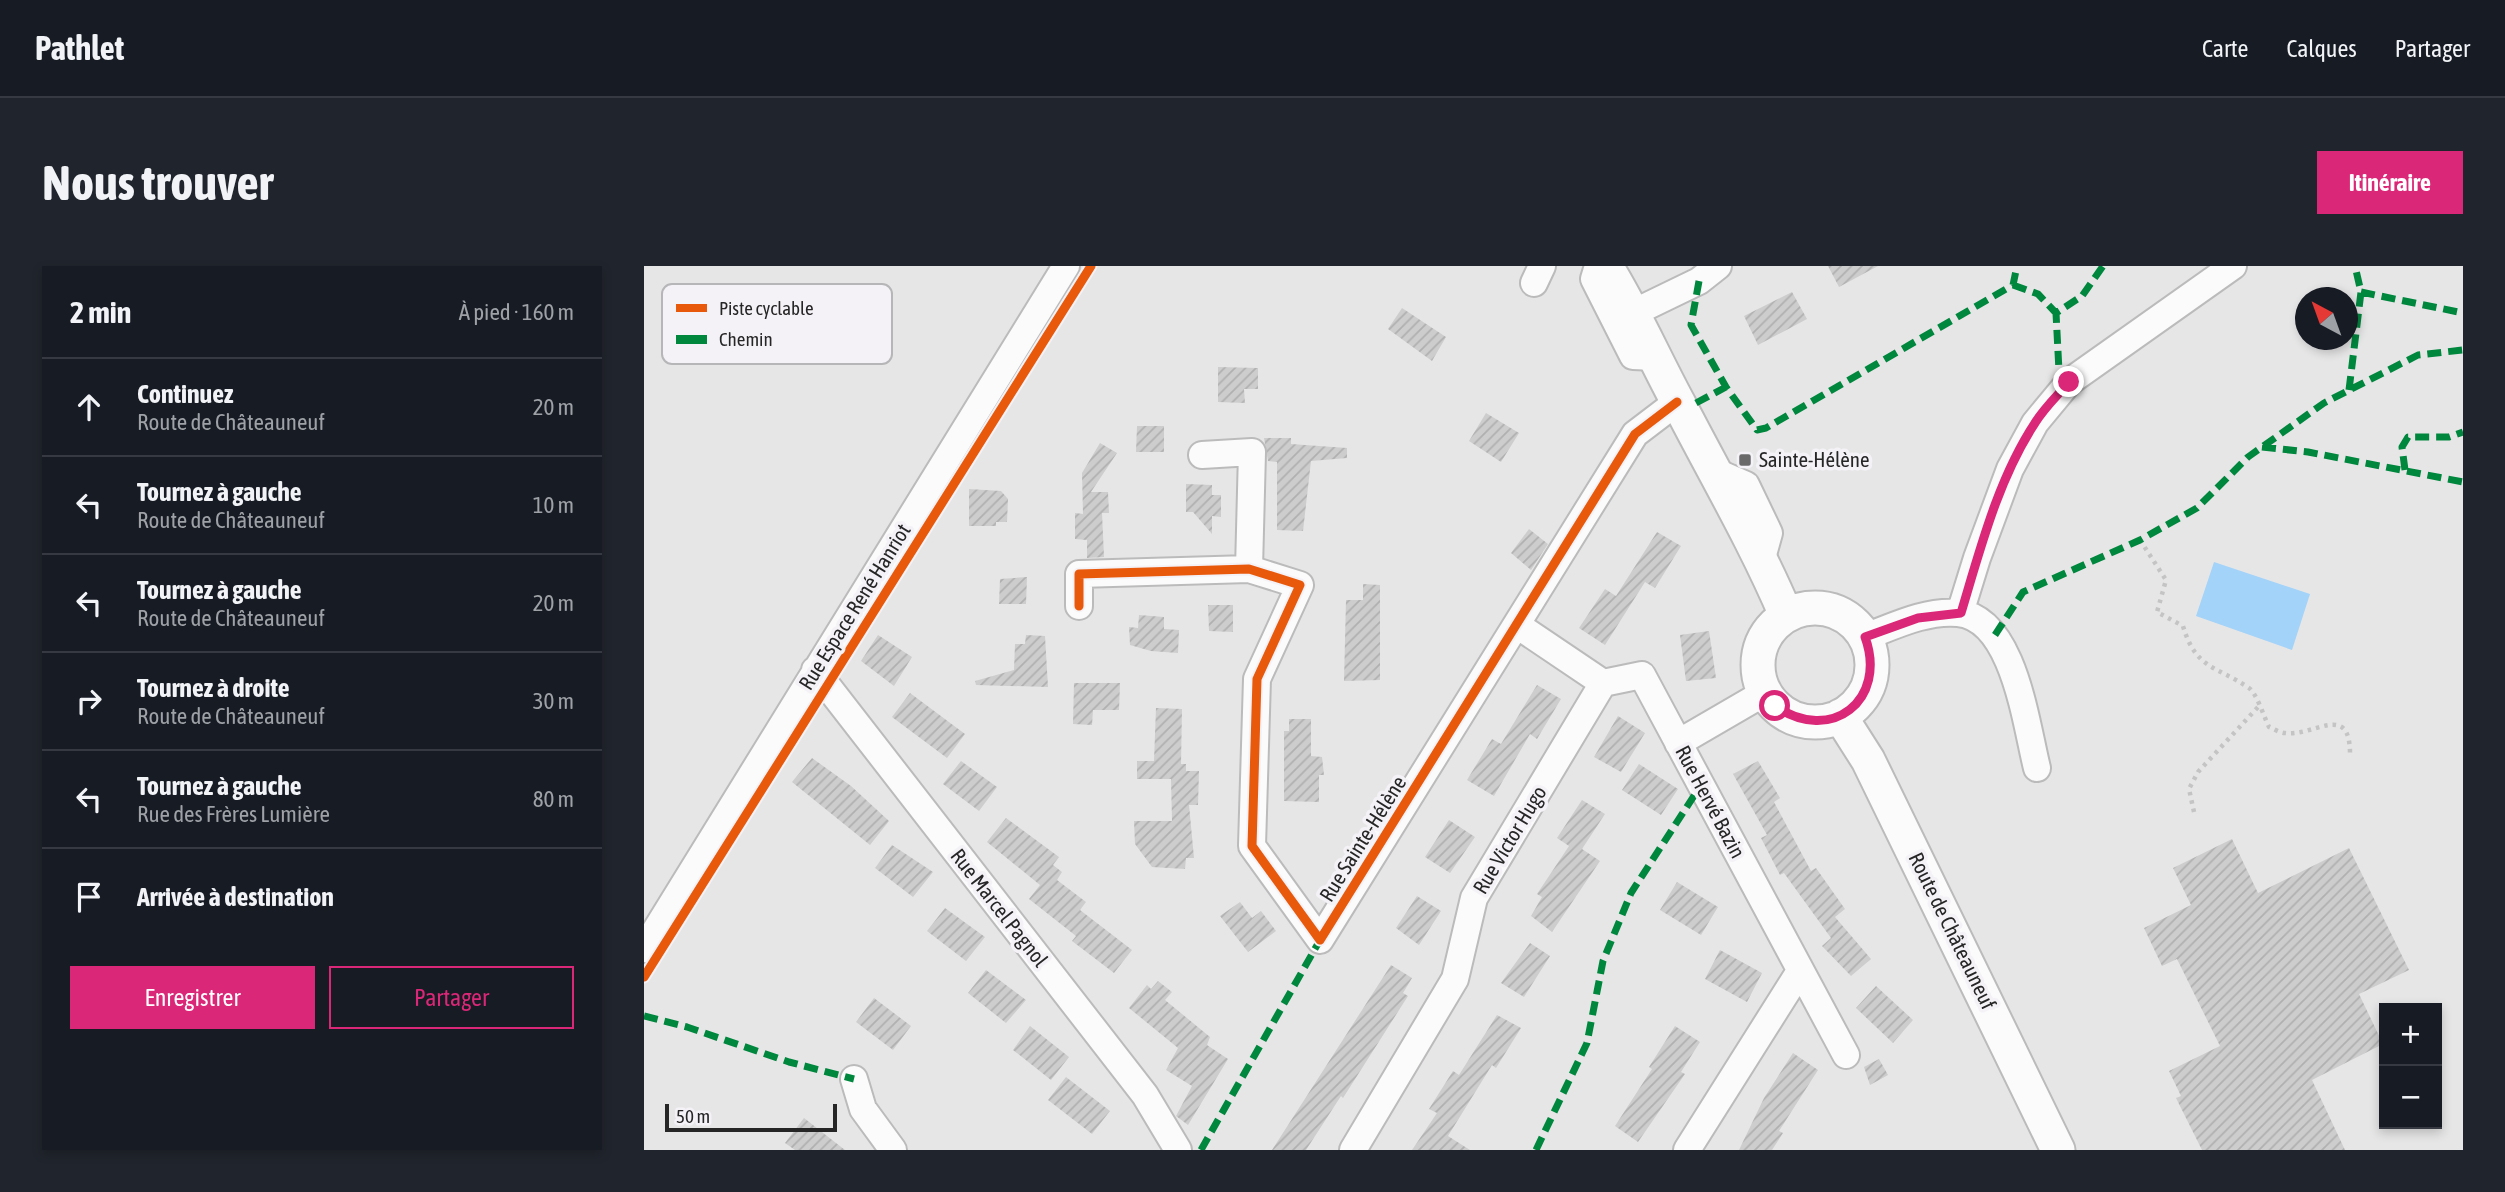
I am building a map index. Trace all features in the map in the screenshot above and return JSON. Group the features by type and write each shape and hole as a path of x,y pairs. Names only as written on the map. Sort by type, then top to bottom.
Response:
{"main road":[{"path":"1606,266 1635,312 1677,402 1762,558 1786,615"},
{"path":"1821,608 1838,612 1853,623 1865,637 1871,654 1871,672 1866,690 1855,705 1840,716 1824,721 1806,722 1789,716 1775,706 1764,692 1758,676 1760,650 1772,626 1786,615 1803,609 1821,608"},
{"name":"Route de Châteauneuf","path":"1840,716 1868,760 2058,1150"}],"street":[{"name":"Rue Espace René Hanriot","path":"644,948 1066,266"},
{"path":"1598,266 1594,279 1633,356 1656,357"},
{"path":"1635,312 1699,281 1718,266"},
{"path":"1961,613 1977,558 2010,469 2035,423 2069,382 2233,266"},
{"name":"Rue Sainte-Hélène","path":"1079,606 1079,574 1249,569 1300,584 1257,679 1252,846 1320,940 1636,434 1651,419 1677,402"},
{"path":"1202,455 1252,452 1249,569"},
{"path":"1865,637 1918,618 1961,613 1978,619 1995,635 2011,664 2036,768"},
{"path":"1517,625 1603,684"},
{"name":"Rue Marcel Pagnol","path":"815,670 1145,1095 1178,1150"},
{"name":"Rue Hervé Bazin","path":"1603,684 1642,674 1846,1055"},
{"name":"Rue Victor Hugo","path":"1353,1150 1455,979 1474,898 1603,684"},
{"path":"1678,743 1764,692"},
{"path":"1687,1150 1800,971"},
{"path":"854,1079 863,1110 893,1150"}],"path":[{"path":"2140,540 2166,580 2157,612 2183,626 2190,649 2218,673 2252,690 2269,727 2285,733 2335,724 2344,728 2350,737 2350,754"},
{"path":"2194,812 2189,789 2198,772 2258,707"}],"water":[{"path":"2214,562 2310,594 2292,650 2196,616"}],"building":[{"path":"1828,266 1878,266 1839,287"},
{"path":"1792,292 1807,319 1758,345 1744,316"},
{"path":"1402,308 1446,337 1432,361 1388,329"},
{"path":"1218,367 1258,368 1258,389 1244,389 1245,403 1218,402"},
{"path":"1486,413 1519,433 1501,462 1469,441"},
{"path":"1137,426 1164,426 1164,452 1136,452"},
{"path":"1264,438 1291,438 1291,444 1347,448 1347,458 1311,461 1303,531 1277,530 1277,462 1268,461"},
{"path":"1100,443 1117,453 1091,492 1108,492 1109,513 1102,513 1104,557 1087,558 1087,540 1075,539 1075,513 1083,514 1082,473"},
{"path":"1186,484 1212,485 1212,495 1221,495 1221,517 1212,516 1212,534 1193,512 1186,512"},
{"path":"969,489 1001,491 1008,499 1007,522 996,522 996,526 969,526"},
{"path":"1529,529 1548,544 1531,570 1511,553"},
{"path":"1657,532 1681,546 1655,588 1645,582 1605,645 1579,628 1605,589 1616,596"},
{"path":"1027,577 1026,604 999,604 1000,579"},
{"path":"1363,584 1380,585 1380,680 1344,681 1346,600 1363,600"},
{"path":"1208,605 1233,605 1233,632 1209,631"},
{"path":"1139,615 1164,617 1164,629 1179,630 1178,653 1151,651 1130,645 1129,627 1138,628"},
{"path":"1709,631 1716,678 1686,681 1680,635"},
{"path":"878,635 912,657 894,686 861,661"},
{"path":"1026,635 1045,636 1048,687 976,685 975,681 1014,670 1015,644 1025,644"},
{"path":"1074,683 1120,683 1119,710 1093,710 1092,725 1073,724"},
{"path":"1537,685 1561,699 1537,739 1530,734 1494,796 1467,780 1492,739 1501,744"},
{"path":"910,693 965,734 947,758 892,717"},
{"path":"1156,708 1182,709 1181,764 1186,764 1186,771 1199,771 1198,805 1189,805 1194,858 1186,858 1185,869 1152,867 1135,844 1134,821 1172,821 1171,779 1137,779 1137,761 1154,761"},
{"path":"1618,716 1645,733 1621,772 1594,757"},
{"path":"1289,719 1311,719 1311,756 1322,757 1324,775 1319,775 1319,802 1284,801 1284,731 1289,731"},
{"path":"812,758 851,786 889,821 870,845 792,782"},
{"path":"961,761 997,787 979,811 943,784"},
{"path":"1758,761 1780,798 1774,802 1811,871 1816,868 1845,909 1835,917 1871,959 1851,976 1822,946 1831,938 1784,873 1780,875 1761,838 1767,835 1733,774"},
{"path":"1639,764 1678,789 1661,815 1622,790"},
{"path":"1582,800 1605,814 1582,849 1600,861 1552,932 1531,916 1542,897 1537,894 1569,846 1557,838"},
{"path":"1006,818 1059,857 1053,865 1062,872 1057,880 1086,902 1080,910 1132,950 1114,973 1072,941 1076,936 1029,899 1040,885 987,842"},
{"path":"1449,820 1475,837 1450,873 1425,857"},
{"path":"2232,839 2258,893 2349,848 2409,970 2359,994 2379,1036 2379,1046 2312,1080 2345,1150 2202,1150 2176,1098 2181,1096 2169,1071 2220,1046 2177,959 2162,966 2144,928 2191,905 2173,868"},
{"path":"892,845 933,872 913,897 875,868"},
{"path":"1677,882 1718,907 1701,935 1660,910"},
{"path":"1417,896 1441,911 1419,945 1396,928"},
{"path":"1240,902 1252,918 1261,911 1276,931 1248,952 1220,916"},
{"path":"945,908 985,937 966,961 927,931"},
{"path":"1530,943 1550,956 1524,997 1501,983"},
{"path":"1720,950 1762,973 1747,1002 1705,979"},
{"path":"1391,965 1412,978 1403,993 1408,996 1343,1098 1341,1096 1306,1150 1272,1150"},
{"path":"986,970 1026,1000 1006,1023 968,993"},
{"path":"1158,981 1172,992 1165,1000 1210,1037 1207,1045 1228,1059 1188,1125 1176,1116 1192,1086 1166,1070 1178,1048 1129,1008 1147,985 1151,989"},
{"path":"1876,986 1913,1020 1893,1043 1856,1008"},
{"path":"874,998 911,1026 893,1050 856,1022"},
{"path":"1497,1015 1521,1028 1496,1068 1492,1065 1448,1136 1470,1150 1412,1150 1437,1113 1429,1109 1453,1071 1459,1075"},
{"path":"1030,1026 1069,1057 1051,1080 1013,1050"},
{"path":"1675,1026 1700,1042 1681,1072 1685,1074 1638,1142 1615,1126 1652,1069 1649,1067"},
{"path":"1793,1053 1818,1070 1779,1131 1783,1133 1772,1150 1739,1150 1764,1098"},
{"path":"1879,1059 1888,1075 1870,1085 1864,1067"},
{"path":"1066,1077 1110,1111 1092,1134 1048,1100"},
{"path":"804,1118 845,1150 795,1150 785,1143"}],"marked path":[{"path":"1699,281 1691,325 1726,387 1757,430 1766,428 2013,285 2017,266"},
{"path":"2069,382 2059,371 2056,313 2082,296 2103,266"},
{"path":"2349,390 2361,292 2355,266"},
{"path":"2013,285 2038,294 2056,313"},
{"path":"2361,292 2463,313"},
{"path":"1995,635 2023,592 2140,540 2197,508 2248,457 2324,403 2418,355 2463,350"},
{"path":"1696,403 1726,387"},
{"path":"2405,470 2402,447 2408,437 2449,437 2463,432"},
{"path":"2262,447 2308,452 2463,482"},
{"path":"1536,1150 1587,1043 1603,961 1631,893 1701,785"},
{"path":"1201,1150 1320,940"},
{"path":"644,1016 687,1027 789,1062 854,1079"}],"cycle path":[{"path":"644,977 1091,266"},
{"path":"1079,606 1079,574 1249,569 1300,585 1257,679 1252,846 1320,940 1635,434 1677,402"}],"place":[{"name":"Sainte-Hélène","path":"1745,460"}],"route":[{"path":"1775,706 1789,716 1806,722 1824,721 1840,716 1855,705 1866,690 1871,672 1871,654 1865,637 1918,618 1961,613 1977,558 2010,469 2035,423 2069,382"}]}
